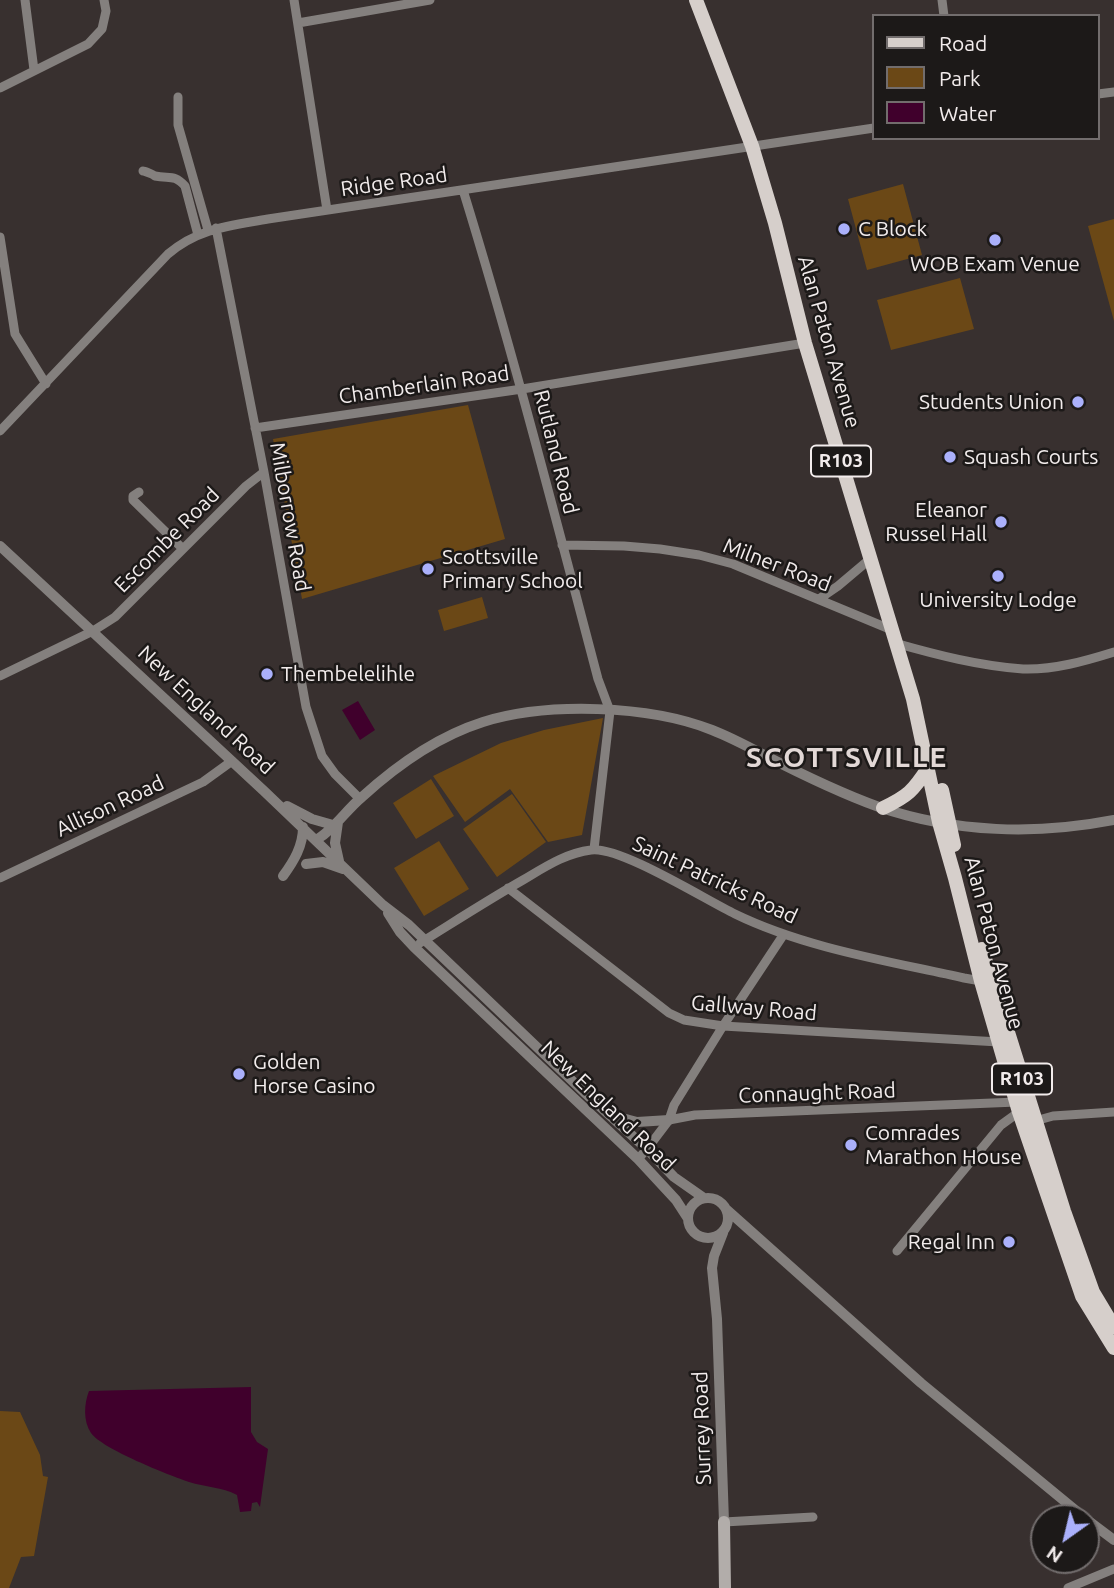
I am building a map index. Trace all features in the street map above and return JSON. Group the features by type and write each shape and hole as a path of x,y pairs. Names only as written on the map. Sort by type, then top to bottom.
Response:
{"main road":[{"name":"Alan Paton Avenue","path":"696,0 752,146 775,223 805,343 913,699 928,768 1035,1121 1093,1292 1114,1327"},
{"name":"Alan Paton Avenue","path":"913,699 929,735 955,878 981,981 1018,1107 1082,1296 1114,1348"},
{"path":"883,808 908,795 928,768"},
{"name":"Surrey Road","path":"724,1522 724,1588"}],"street":[{"path":"25,0 34,70"},
{"path":"0,88 88,44 102,30 105,19 104,0"},
{"path":"294,0 327,210"},
{"path":"298,23 430,0"},
{"path":"178,97 178,125 207,231"},
{"name":"Ridge Road","path":"0,431 168,254 183,241 207,231 327,210 872,128"},
{"path":"143,171 155,176 173,176 180,181 207,231"},
{"name":"Rutland Road","path":"463,190 522,389 598,679 610,711 594,849"},
{"name":"Milborrow Road","path":"207,231 255,428 306,707 322,756 335,774 359,798"},
{"path":"0,237 15,334 46,384"},
{"name":"Chamberlain Road","path":"255,428 522,389 805,343"},
{"name":"Escombe Road","path":"0,676 93,631 115,617 246,486 264,472"},
{"path":"139,492 133,496 133,500 183,549"},
{"name":"Milner Road","path":"562,545 660,549 733,564 819,599 941,656 1024,669 1079,662 1114,652"},
{"name":"New England Road","path":"0,546 303,828 321,840 339,862 383,905 409,925 674,1177 704,1198"},
{"path":"819,599 870,559"},
{"path":"321,840 359,798 401,766 447,738 482,722 507,716 575,709 658,716 699,725 745,744 819,782 883,808 944,823 1027,830 1114,820"},
{"name":"Allison Road","path":"0,878 203,782 232,761"},
{"path":"264,791 303,815 336,822"},
{"path":"336,822 335,843 339,862"},
{"path":"282,876 299,849 303,828"},
{"path":"414,947 508,888 570,855 594,849"},
{"name":"Saint Patricks Road","path":"594,849 632,860 735,914 784,934 896,963 981,981"},
{"path":"306,864 323,862 349,872"},
{"name":"Gallway Road","path":"508,888 669,1013 689,1022 999,1042"},
{"name":"New England Road","path":"383,905 400,932 414,947 638,1159 676,1200 687,1217"},
{"path":"638,1159 669,1120 674,1105 784,934"},
{"path":"897,1251 1018,1107"},
{"name":"Connaught Road","path":"669,1120 695,1115 1018,1107"},
{"path":"1035,1121 1053,1116 1114,1112"},
{"path":"608,1114 637,1122 669,1120"},
{"path":"769,1247 743,1233 724,1231 712,1238 701,1237 690,1227 688,1212 694,1203 704,1198 719,1201 921,1383 1067,1504"},
{"path":"724,1231 728,1219 726,1209"},
{"name":"Surrey Road","path":"712,1268 724,1231"},
{"name":"Surrey Road","path":"701,1237 712,1268 717,1319 724,1522"},
{"path":"724,1522 813,1517"},
{"path":"1068,1588 1114,1569"}],"green space":[{"path":"903,184 922,255 867,270 848,199"},
{"path":"1114,219 1114,321 1088,226"},
{"path":"960,278 974,329 891,350 877,300"},
{"path":"468,405 505,539 302,599 273,439"},
{"path":"482,597 488,618 444,631 438,610"},
{"path":"603,718 582,835 548,842 510,789 465,822 433,776 501,743 544,730"},
{"path":"431,779 454,816 416,839 393,803"},
{"path":"512,794 546,842 497,877 463,829"},
{"path":"439,841 469,889 424,916 394,868"},
{"path":"0,1411 20,1412 40,1455 43,1476 48,1477 34,1556 21,1557 9,1588 0,1588"}],"water":[{"path":"358,701 375,730 360,740 342,710"},
{"path":"251,1387 251,1432 257,1442 268,1449 260,1507 257,1502 252,1503 251,1511 240,1512 237,1495 231,1492 189,1482 122,1454 91,1433 87,1423 85,1407 89,1391"}],"place":[{"name":"C Block","path":"844,229"},
{"name":"WOB Exam Venue","path":"995,240"},
{"name":"Students Union","path":"1078,402"},
{"name":"Squash Courts","path":"950,457"},
{"name":"Eleanor Russel Hall","path":"1001,522"},
{"name":"Scottsville Primary School","path":"428,569"},
{"name":"University Lodge","path":"998,576"},
{"name":"Thembelelihle","path":"267,674"},
{"name":"Golden Horse Casino","path":"239,1074"},
{"name":"Comrades Marathon House","path":"851,1145"},
{"name":"Regal Inn","path":"1009,1242"}],"district":[{"name":"SCOTTSVILLE","path":"847,758"}]}
